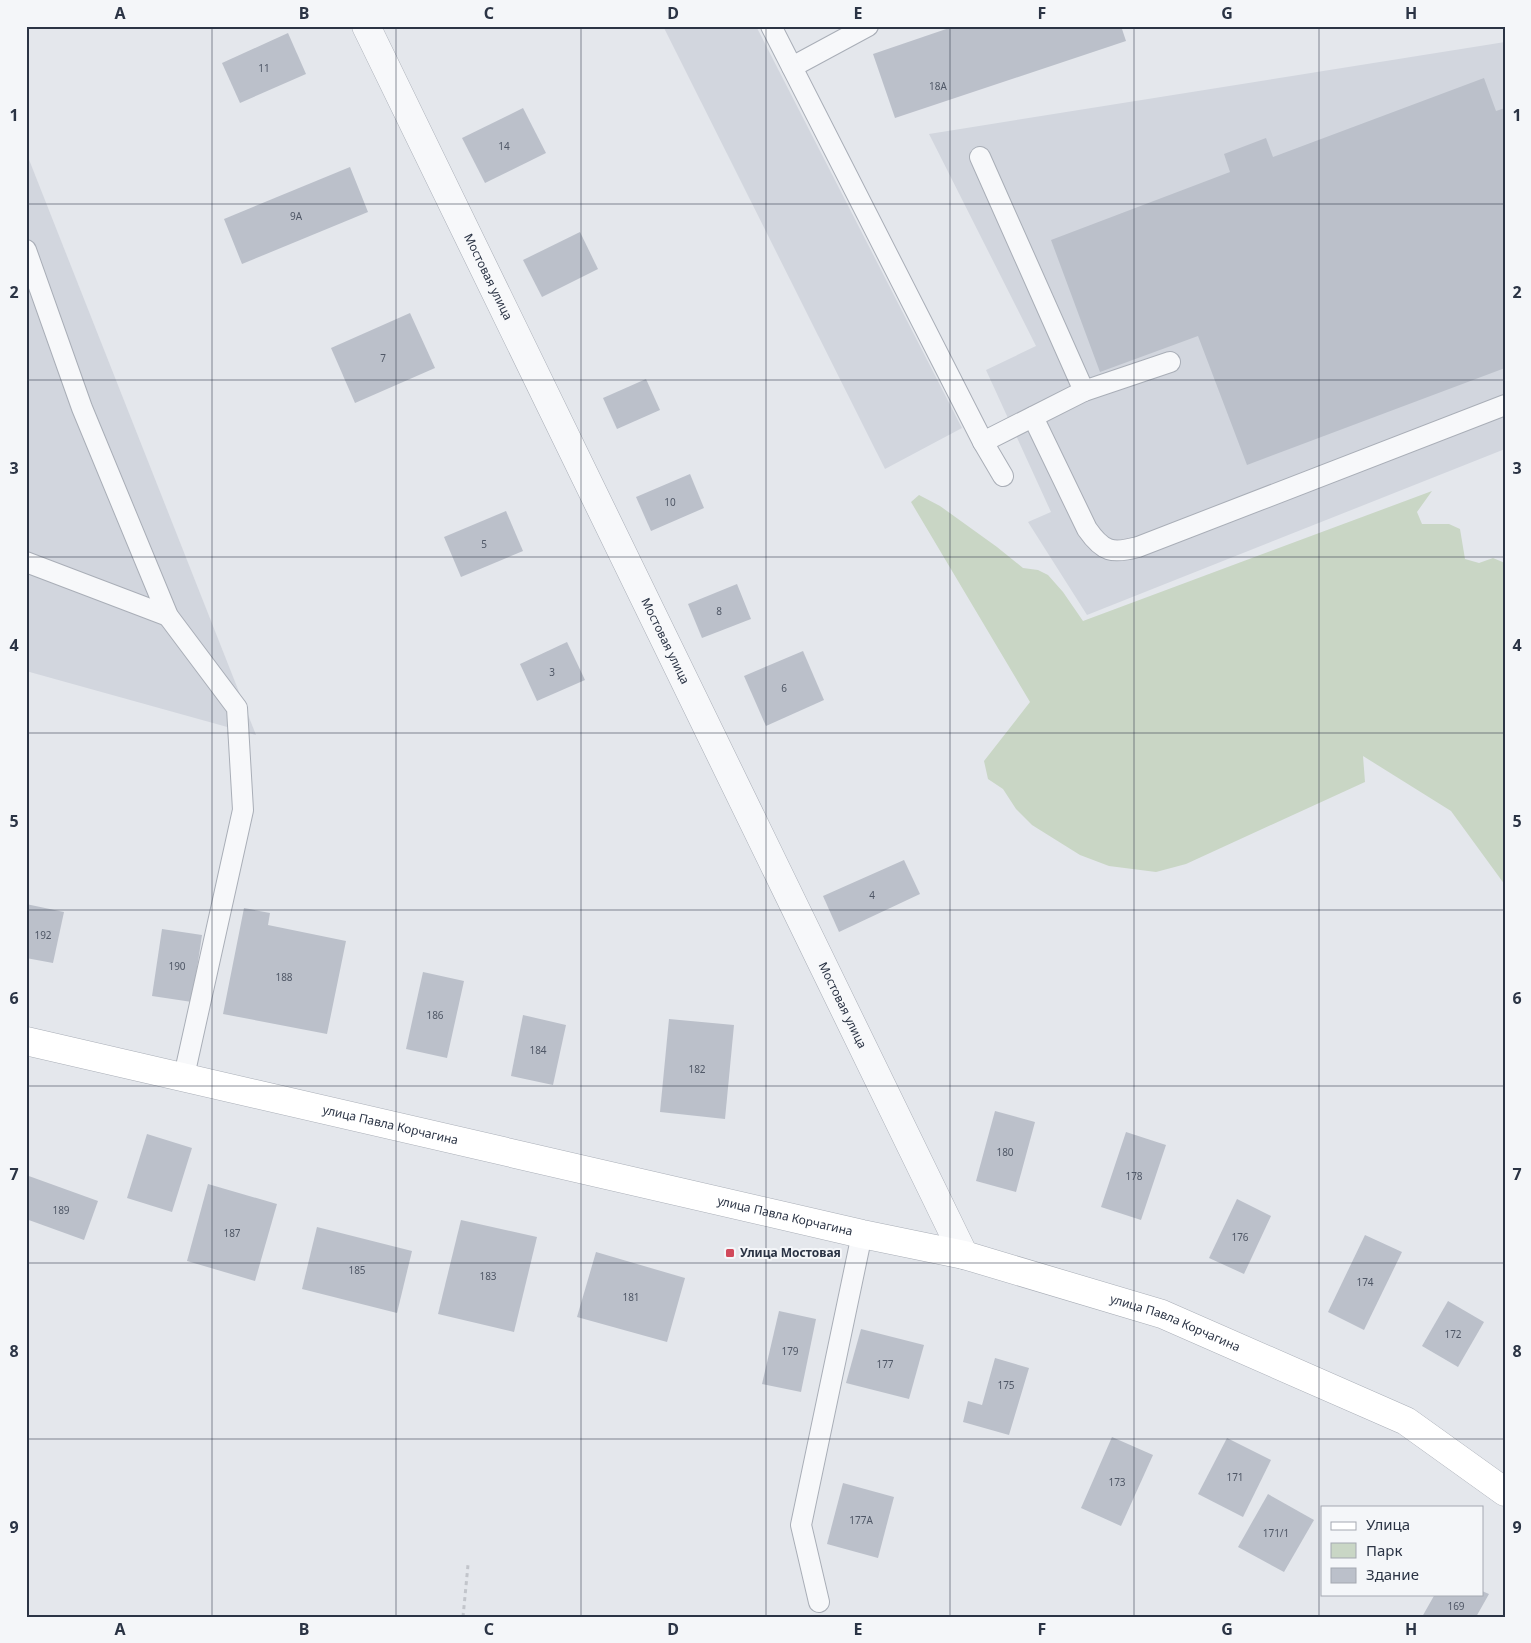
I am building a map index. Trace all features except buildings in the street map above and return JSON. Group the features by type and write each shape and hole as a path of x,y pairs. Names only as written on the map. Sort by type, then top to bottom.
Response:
{"main road":[{"name":"улица Павла Корчагина","path":"26,1041 862,1234 964,1255 1172,1318 1406,1421 1505,1492"}],"street":[{"name":"Мостовая улица","path":"366,26 964,1255"}],"lane":[{"path":"771,26 983,442 1003,476"},
{"path":"792,67 868,26"},
{"path":"980,158 1084,391"},
{"path":"26,250 82,408 168,616 238,708 243,810 184,1076"},
{"path":"983,442 1084,391 1170,362"},
{"path":"1033,417 1087,529 1092,536 1111,551 1123,551 1138,547 1505,404"},
{"path":"26,562 168,616"},
{"path":"819,1602 801,1525 862,1234"}],"path":[{"path":"463,1617 468,1565"}],"shaded area":[{"path":"663,26 756,26 962,428 885,469"},
{"path":"1505,42 1505,449 1087,615 1028,522 1051,512 986,370 1036,346 929,134"},
{"path":"26,152 256,735 26,671"}],"green space":[{"path":"1432,491 1417,512 1422,524 1449,524 1460,529 1465,559 1479,563 1493,558 1505,563 1505,885 1451,811 1363,756 1365,782 1186,864 1156,872 1109,866 1080,855 1032,825 1016,809 1003,789 988,779 984,761 1030,702 911,502 919,495 940,506 1023,568 1038,570 1048,575 1063,592 1083,621"}],"place":[{"name":"Улица Мостовая","path":"730,1253"}]}
